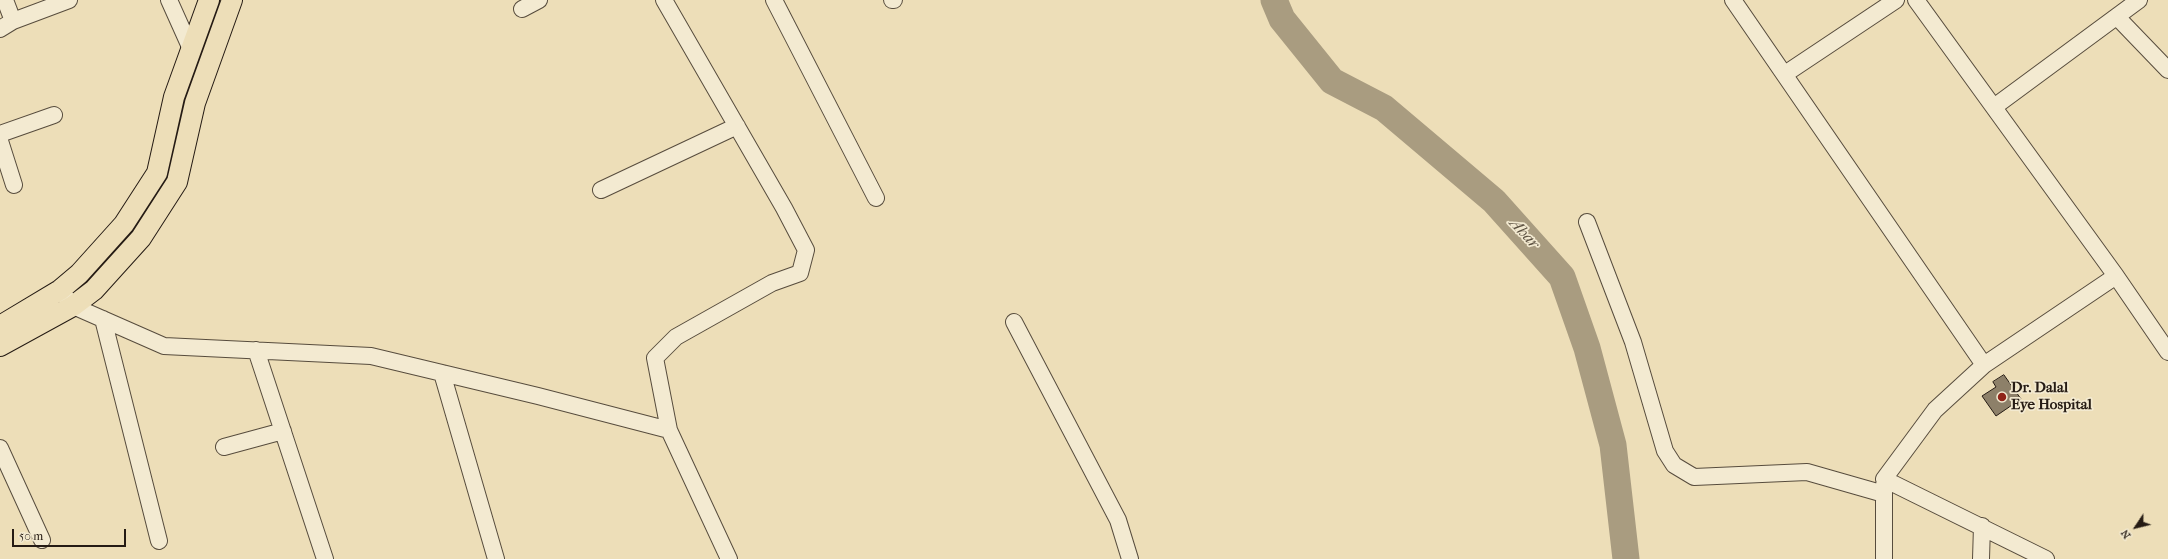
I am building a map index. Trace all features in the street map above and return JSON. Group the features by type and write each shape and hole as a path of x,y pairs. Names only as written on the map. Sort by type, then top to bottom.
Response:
{"main road":[{"path":"0,326 60,290 79,274 124,224 157,174 174,97 209,0"},
{"path":"0,346 74,306 94,290 141,238 177,182 195,103 232,0"}],"street":[{"path":"5,0 6,25 69,0"},
{"path":"169,0 191,49"},
{"path":"522,9 539,0"},
{"path":"664,0 784,208 806,250 800,273 772,283 676,337 655,358 669,430 729,559"},
{"path":"774,0 876,198"},
{"path":"1733,0 1984,365"},
{"path":"1785,74 1896,0"},
{"path":"1916,0 2116,276 2168,352"},
{"path":"1994,107 2139,0"},
{"path":"2117,16 2168,70"},
{"path":"0,134 54,115"},
{"path":"601,190 737,126"},
{"path":"0,141 14,185"},
{"path":"1586,222 1633,342 1665,451 1674,465 1694,477 1807,472 1884,487 1982,526 2046,559"},
{"path":"1884,559 1884,487 1936,410 1984,365 2116,276"},
{"path":"60,290 74,306 164,346 372,356 669,430"},
{"path":"103,319 159,541"},
{"path":"1014,322 1118,520 1130,559"},
{"path":"256,350 325,559"},
{"path":"442,373 496,559"},
{"path":"224,447 283,431"},
{"path":"0,448 42,540"},
{"path":"1981,559 1982,526"}],"building":[{"path":"2004,375 2021,399 1996,416 1982,396 1996,387 1993,382"}],"waterway":[{"name":"Ahar","path":"1274,0 1282,19 1332,81 1384,108 1494,201 1562,277 1587,348 1613,445 1626,559"}],"place":[{"name":"Dr. Dalal Eye Hospital","path":"2002,397"}]}
